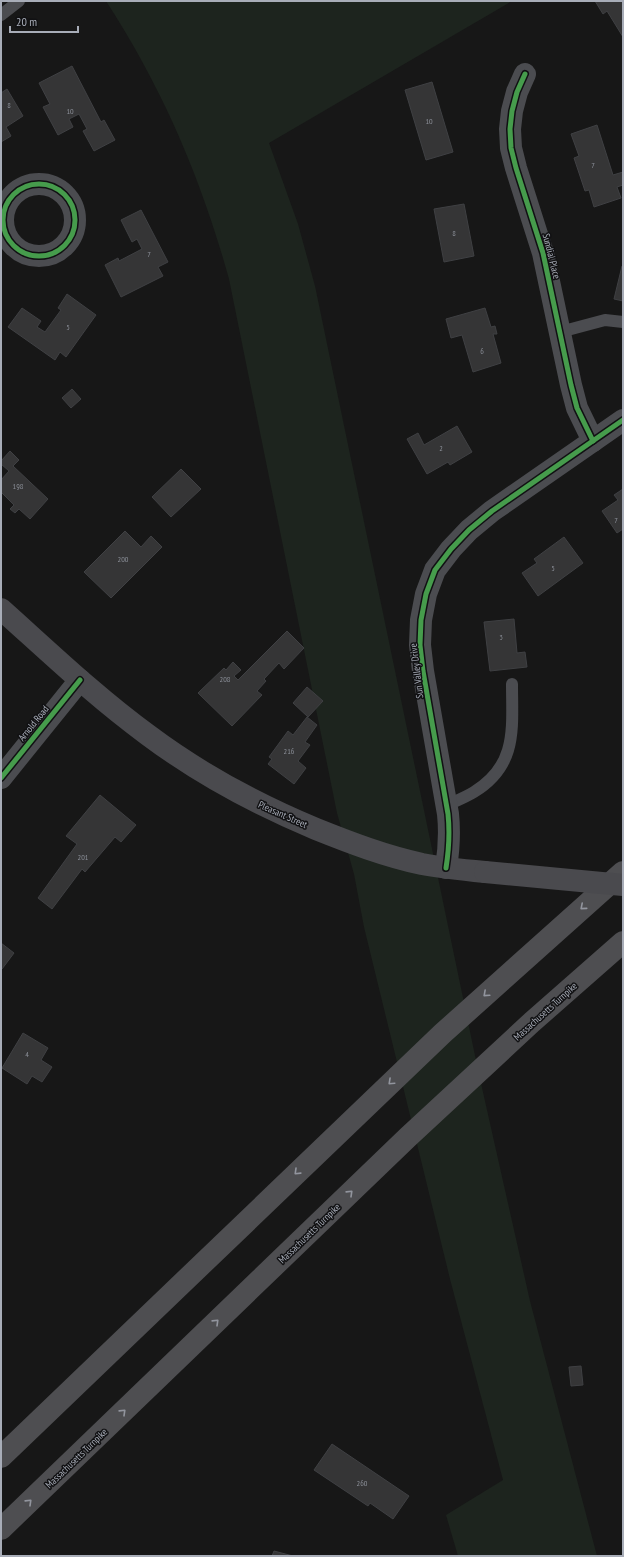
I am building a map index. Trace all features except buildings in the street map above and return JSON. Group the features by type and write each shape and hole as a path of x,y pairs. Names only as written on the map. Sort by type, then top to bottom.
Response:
{"highway":[{"path":"1,1457 432,1044 623,872"},
{"name":"Massachusetts Turnpike","path":"1,1529 420,1127 532,1022 623,942"}],"main road":[{"name":"Pleasant Street","path":"1,609 80,680 137,727 173,753 212,778 251,800 289,817 360,846 400,859 446,868 623,884"}],"street":[{"name":"Sundial Place","path":"525,74 517,92 512,111 510,129 511,148 543,253 570,385 577,408 593,441"},
{"name":"Sun Valley Drive","path":"446,868 450,833 447,805 423,671 420,645 421,620 426,594 435,570 450,549 469,530 492,511 623,420"},
{"name":"Arnold Road","path":"1,778 80,680"}],"lane":[{"path":"1,15 19,1"},
{"path":"560,332 605,320 623,322"},
{"path":"447,805 474,792 491,780 505,761 511,740 512,684"}],"shaded area":[{"path":"106,1 512,1 269,143 298,224 315,286 478,1070 530,1301 597,1556 458,1556 446,1515 503,1480 450,1279 364,927 354,874 337,813 229,279 206,205 193,170 163,101 127,34"}],"cycle path":[{"path":"525,74 517,92 512,111 510,129 511,148 543,253 577,408 593,441"},
{"path":"39,184 59,190 69,200 75,220 69,240 59,250 39,256 19,250 9,240 3,220 9,200 19,190 39,184"},
{"path":"446,868 449,841 448,814 423,671 420,645 421,620 426,594 435,570 451,549 469,530 492,511 623,420"},
{"path":"1,778 80,680"}]}
